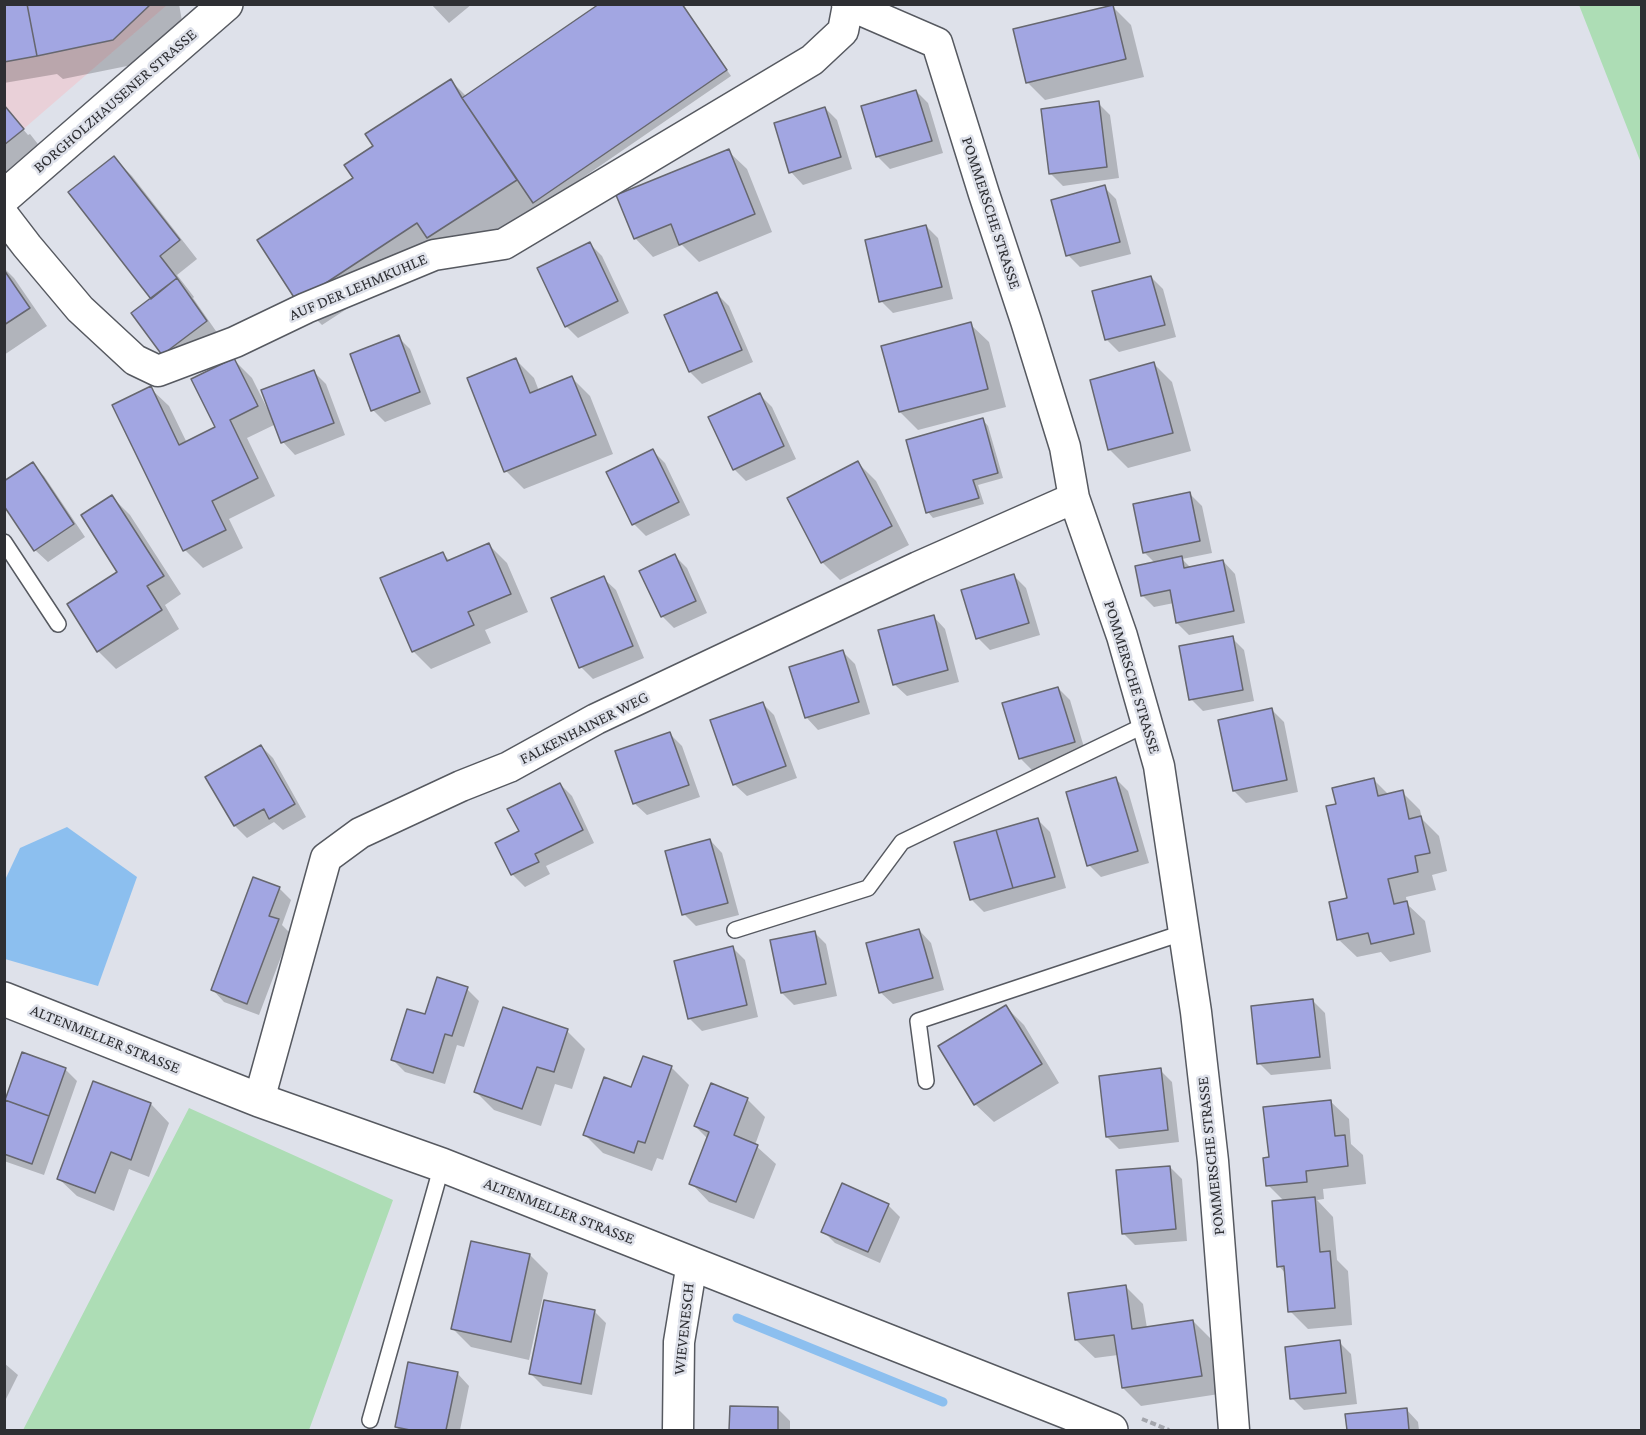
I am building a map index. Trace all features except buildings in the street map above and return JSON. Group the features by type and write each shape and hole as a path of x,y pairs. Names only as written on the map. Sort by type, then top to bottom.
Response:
{"street":[{"name":"BORGHOLZHAUSENER STRASSE","path":"4,197 226,4"},
{"name":"AUF DER LEHMKUHLE","path":"4,216 80,309 135,360 158,371 235,342 306,308 434,255 504,244 812,60 843,31 848,5"},
{"name":"POMMERSCHE STRASSE","path":"848,5 937,44 1065,447 1074,498 1122,636 1159,766 1196,1012 1213,1161 1234,1431"},
{"name":"FALKENHAINER WEG","path":"258,1100 326,858 360,833 461,786 509,767 596,719 918,567 1074,498"},
{"name":"ALTENMELLER STRASSE","path":"4,999 258,1100 442,1165 1111,1431"},
{"name":"WIEVENESCH","path":"678,1431 680,1342 692,1263"}],"lane":[{"path":"4,542 58,624"},
{"path":"735,930 868,888 902,842 1147,724"},
{"path":"926,1081 918,1021 1185,932"},
{"path":"370,1420 442,1165"}],"shaded area":[{"path":"5,5 167,5 5,145"}],"green space":[{"path":"1579,5 1641,5 1641,163"},
{"path":"189,1108 393,1200 309,1430 23,1430"}],"water":[{"path":"67,827 137,877 98,986 5,959 5,880 20,848"}],"waterway":[{"path":"737,1318 943,1402"}]}
